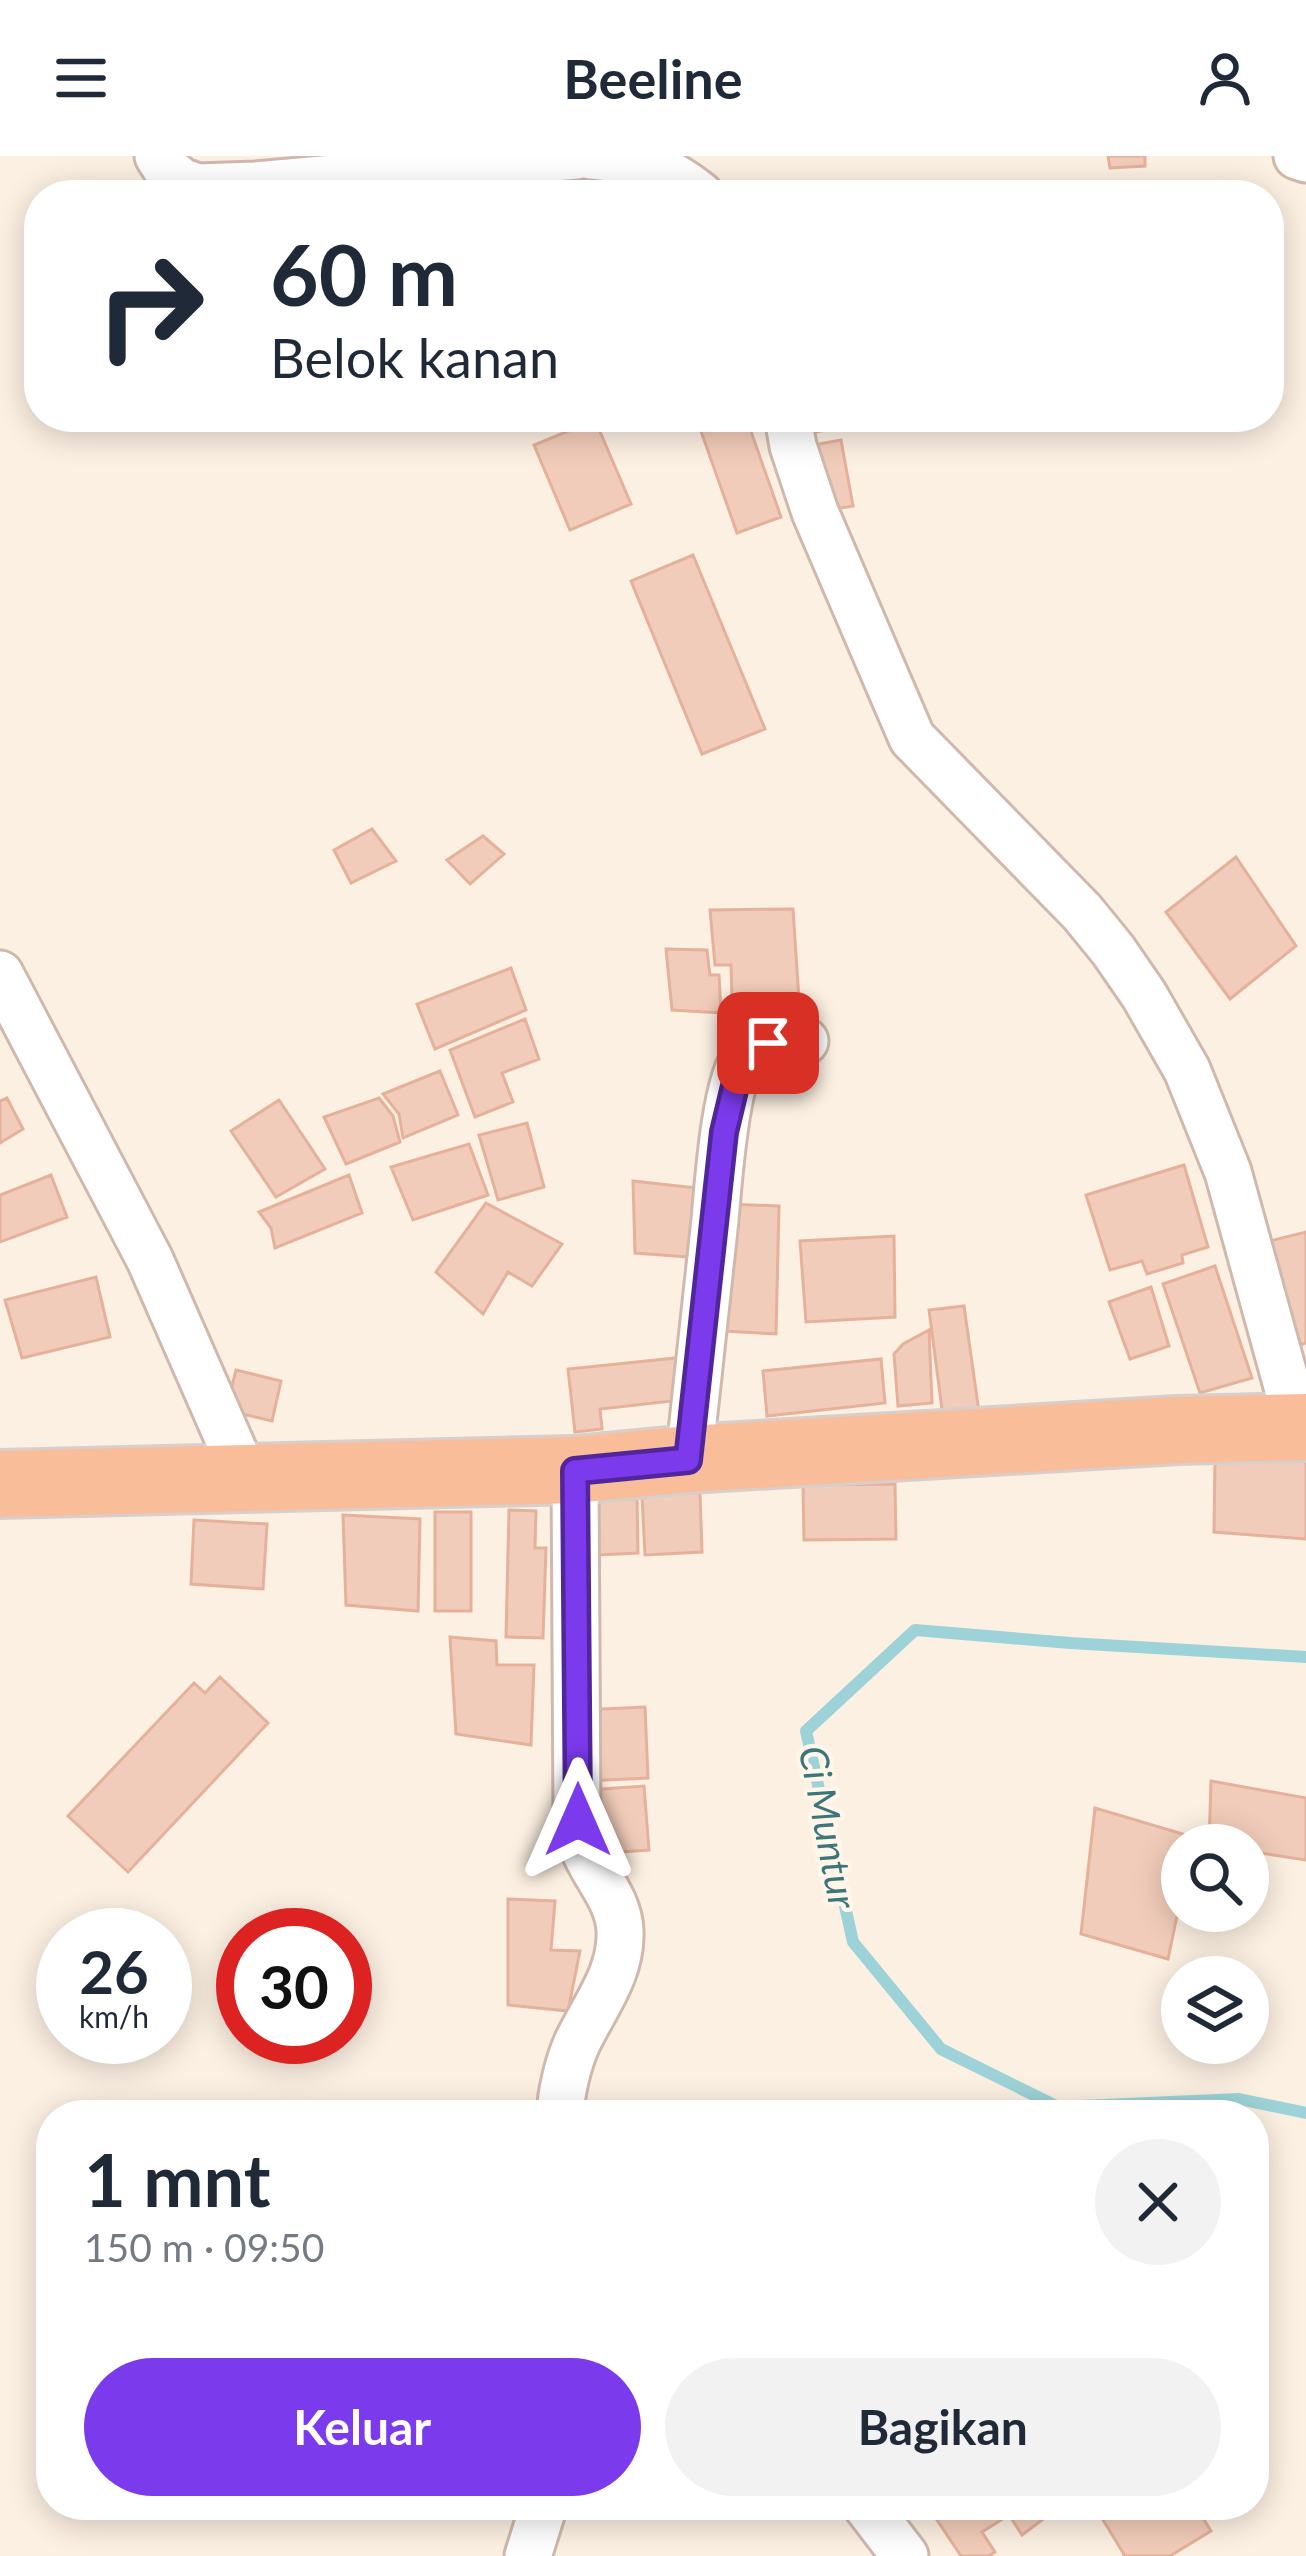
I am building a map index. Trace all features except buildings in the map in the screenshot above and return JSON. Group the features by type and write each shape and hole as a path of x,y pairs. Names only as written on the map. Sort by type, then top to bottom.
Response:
{"highway":[{"path":"0,1484 575,1471 1154,1431 1302,1427"}],"street":[{"path":"158,156 180,180"},
{"path":"312,180 576,156"},
{"path":"591,156 663,161"},
{"path":"1297,156 1306,159"},
{"path":"791,432 815,512 912,739 1082,912 1155,1012 1187,1070 1228,1172 1302,1427"},
{"path":"0,974 150,1260 246,1479"},
{"path":"688,1460 724,1132 736,1078 741,1061 754,1048 805,1041"},
{"path":"561,2100 574,2048 619,1957 620,1931 617,1908 582,1845 578,1820 575,1471"},
{"path":"528,2556 539,2520"},
{"path":"877,2520 905,2556"}],"waterway":[{"name":"Ci Muntur","path":"1044,2100 941,2049 853,1942 806,1731 915,1630 1306,1657"},
{"name":"Ci Muntur","path":"1216,2100 1244,2100"},
{"name":"Ci Muntur","path":"1269,2105 1306,2113"}],"route":[{"path":"578,1820 575,1471 688,1460 724,1132 741,1061 754,1048 768,1043"}]}
